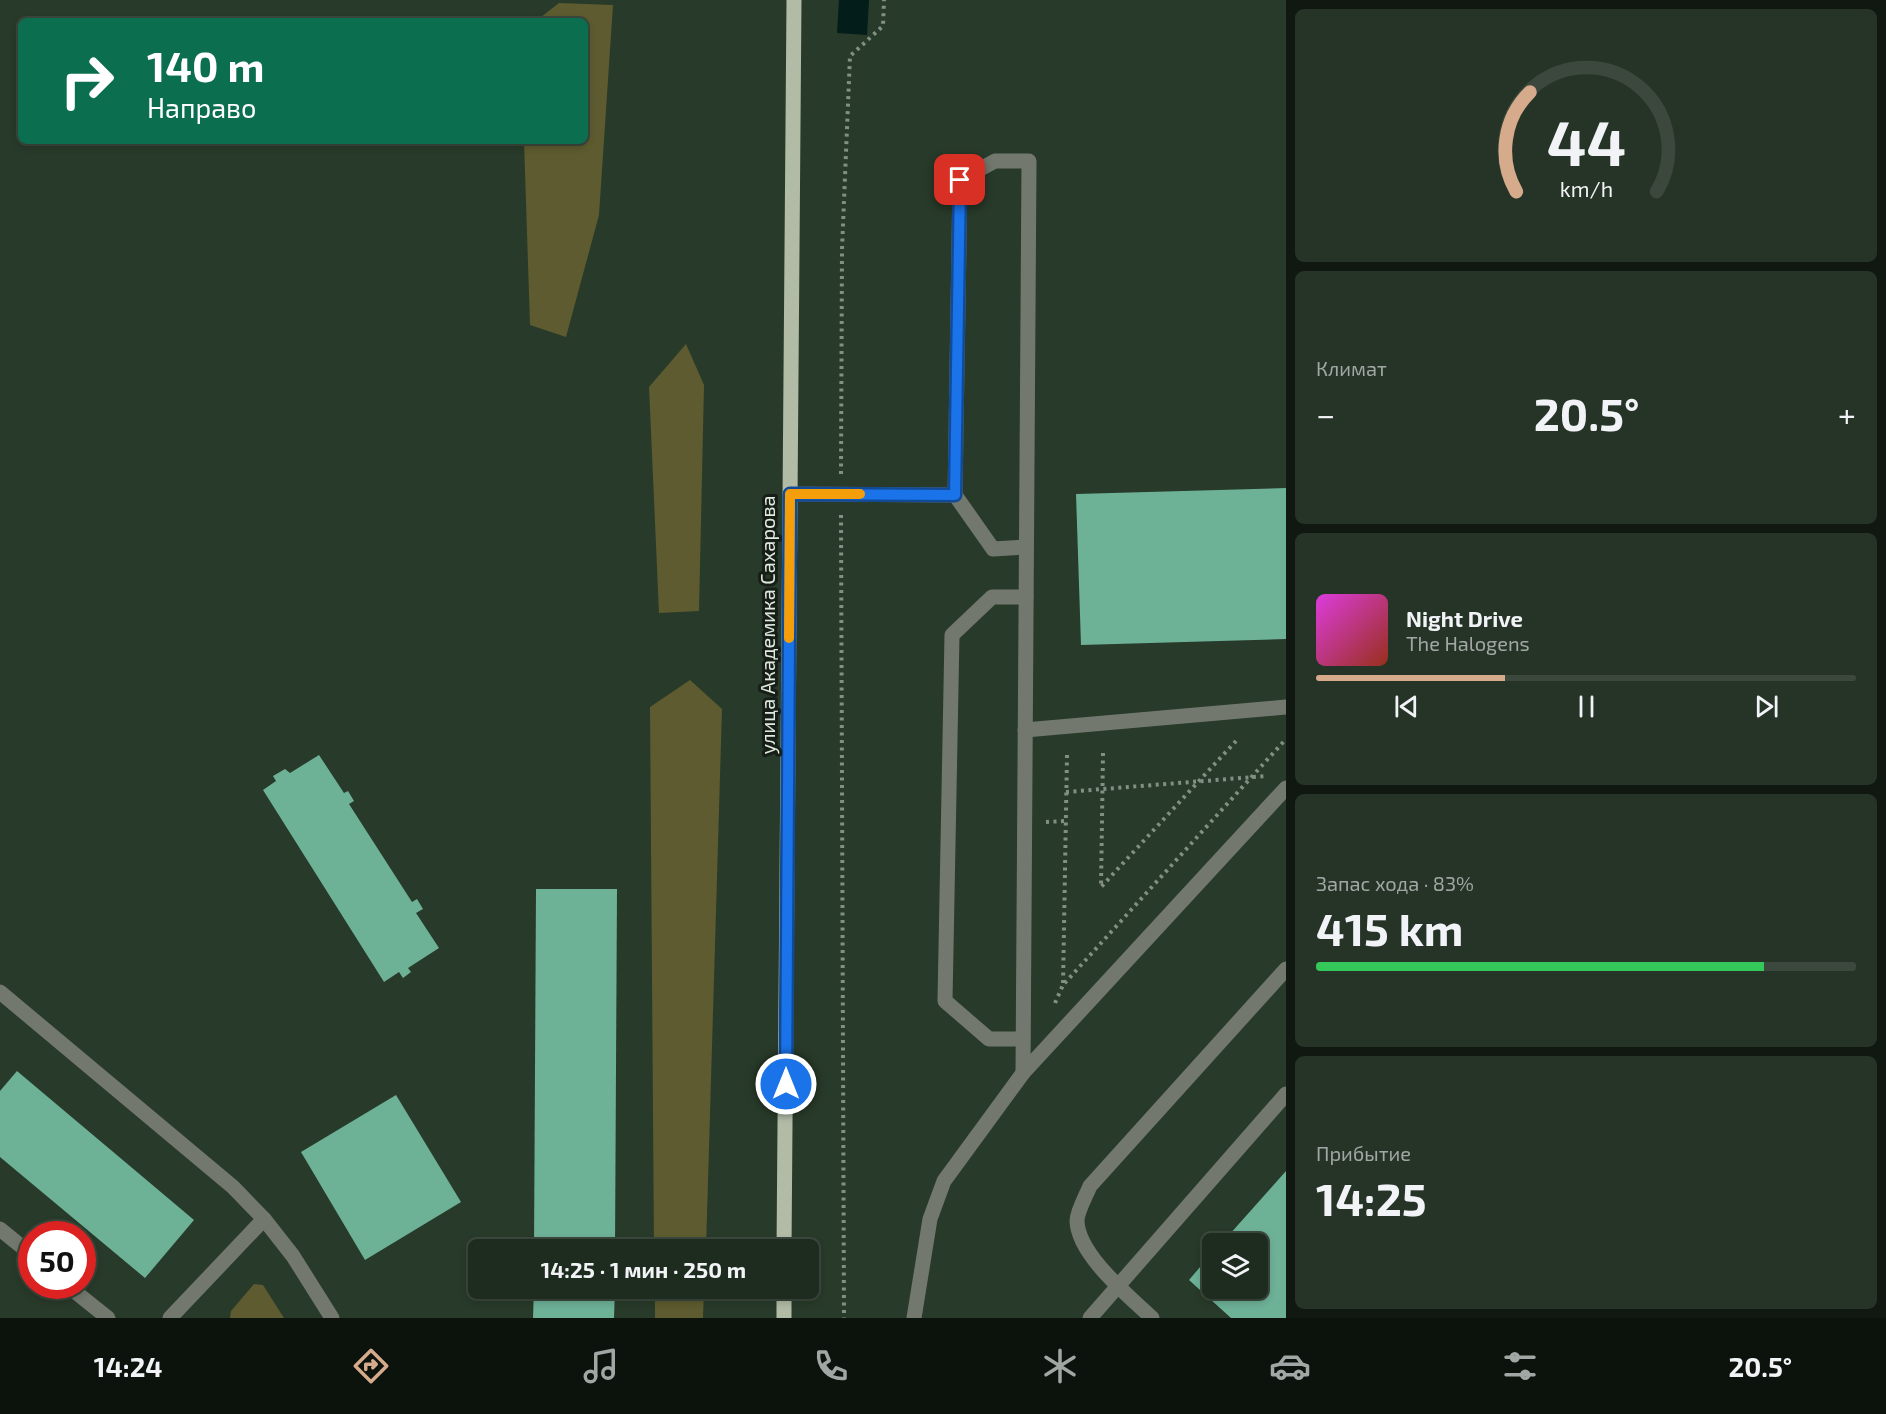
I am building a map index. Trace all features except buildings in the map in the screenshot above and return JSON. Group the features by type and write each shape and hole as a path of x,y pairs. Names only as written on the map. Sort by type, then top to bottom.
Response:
{"main road":[{"name":"улица Академика Сахарова","path":"784,1239 794,0"},
{"path":"784,1299 784,1318"}],"street":[{"path":"1023,1073 1029,161 994,161 960,180 955,495 993,549 1026,547"},
{"path":"790,494 955,495"},
{"path":"1023,1039 989,1039 945,1001 952,635 992,597 1026,597"},
{"path":"1025,730 1286,707"},
{"path":"914,1318 930,1219 944,1181 1023,1073 1286,789"},
{"path":"1152,1318 1119,1287 1086,1250 1077,1220 1090,1186 1286,969"},
{"path":"0,992 233,1187 264,1219 293,1256 332,1318"},
{"path":"1090,1318 1286,1094"},
{"path":"170,1318 264,1219"},
{"path":"0,1229 18,1244"},
{"path":"84,1299 108,1318"}],"path":[{"path":"844,1318 842,249 850,56 883,26 884,0"},
{"path":"1067,755 1063,985 1286,739"},
{"path":"1103,753 1101,887 1236,741"},
{"path":"1066,792 1275,776"}],"shaded area":[{"path":"559,3 613,5 599,215 566,337 530,325 524,144 588,144 588,18 540,18"},
{"path":"686,344 704,385 699,611 659,613 649,387"},
{"path":"690,680 722,709 706,1239 654,1239 650,707"},
{"path":"254,1284 263,1285 284,1318 230,1318 231,1311"},
{"path":"655,1299 704,1299 703,1318 655,1318"}],"water":[{"path":"839,0 869,0 867,35 837,33"}],"slow traffic":[{"path":"789,638 790,494 860,494"}],"route":[{"path":"786,1084 790,494 955,495 960,180"}]}
